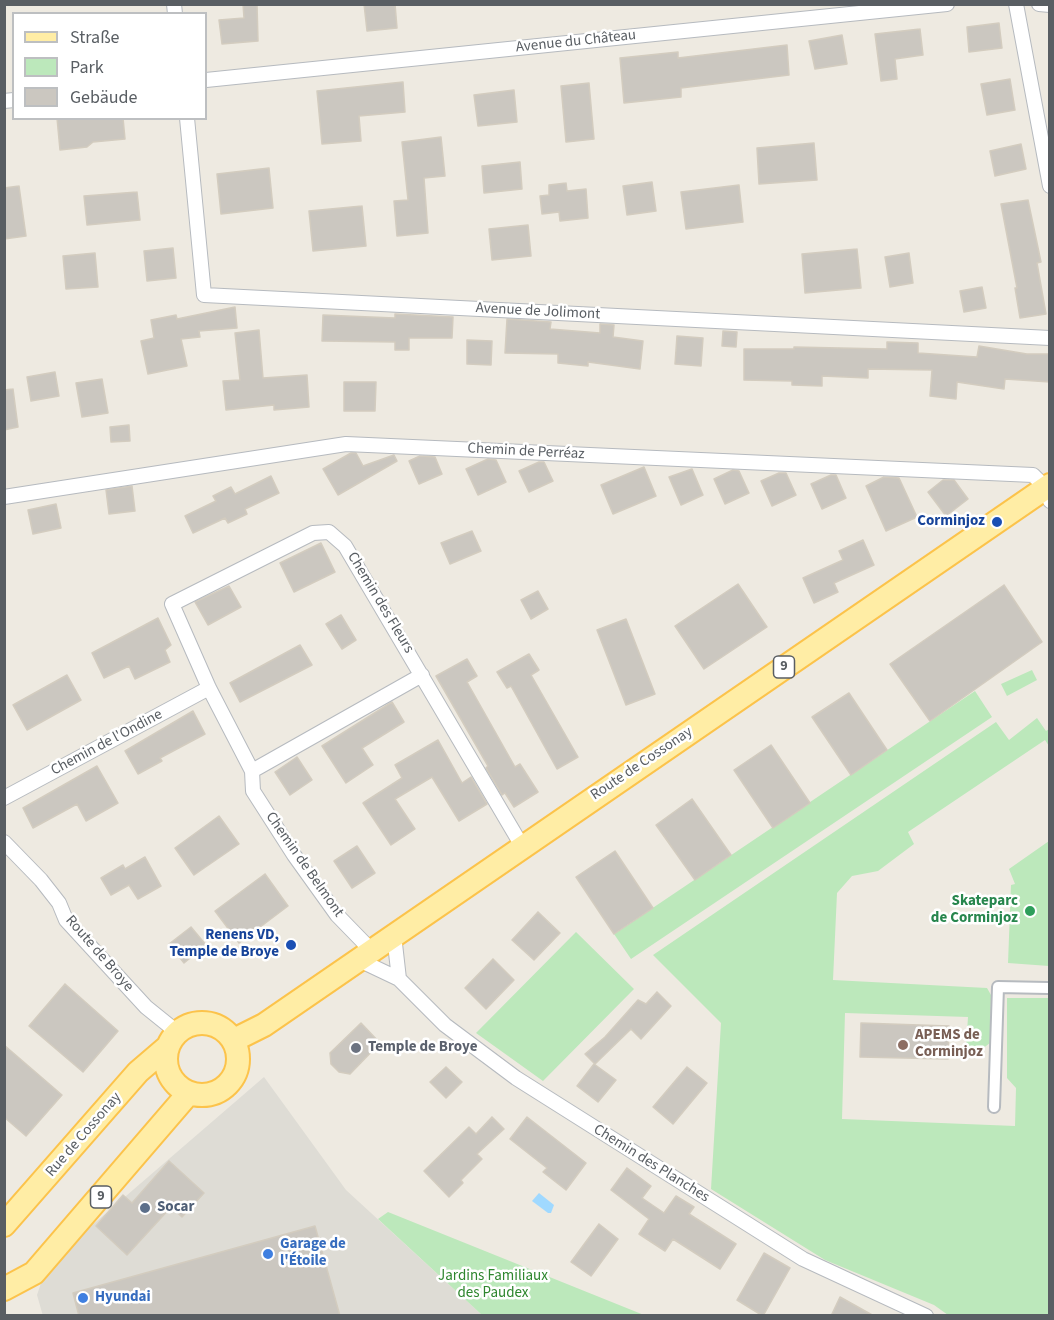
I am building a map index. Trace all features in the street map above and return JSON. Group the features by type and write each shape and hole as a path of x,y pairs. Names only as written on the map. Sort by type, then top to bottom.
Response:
{"main road":[{"name":"Route de Cossonay","path":"234,1040 264,1025 522,846 1048,491"},
{"path":"198,1022 218,1026 234,1040 239,1061 232,1081 216,1094 188,1094 171,1080 165,1064 172,1040 198,1022"},
{"name":"Rue de Cossonay","path":"4,1225 138,1072 172,1040"},
{"name":"9","path":"4,1289 34,1273 188,1094"}],"street":[{"name":"Avenue du Château","path":"207,80 802,11 946,4"},
{"path":"1016,4 1050,186"},
{"path":"1039,4 1050,5"},
{"name":"Avenue de Jolimont","path":"187,120 204,295 1050,338"},
{"name":"Chemin de Perréaz","path":"4,497 346,444 1033,475 1048,491"},
{"name":"Chemin des Fleurs","path":"209,688 172,604 313,533 329,532 345,546 522,846"},
{"path":"252,771 422,675"},
{"name":"Chemin de Belmont","path":"209,688 252,771 253,791 294,855 365,955"},
{"name":"Chemin de l'Ondine","path":"4,798 209,688"},
{"name":"Route de Broye","path":"4,842 41,880 59,903 66,920 146,1007 172,1040"},
{"path":"394,936 399,978"},
{"name":"Chemin des Planches","path":"365,955 399,978 445,1025 516,1078 802,1259 926,1316"},
{"path":"994,1107 998,987 1048,988"}],"shaded area":[{"path":"264,1077 346,1190 482,1315 43,1316 37,1295 43,1277 68,1246"}],"green space":[{"path":"1032,670 1037,680 1007,696 1001,684"},
{"path":"975,691 992,717 631,959 614,934"},
{"path":"1037,718 1046,731 1049,729 1049,746 1045,740 908,832 914,844 878,871 852,876 837,893 833,980 987,988 991,995 990,1043 982,1049 966,1047 968,1017 845,1013 842,1119 1015,1126 1016,1088 1007,1078 1007,998 1049,998 1049,1315 948,1315 934,1305 825,1260 711,1189 721,1023 653,955 996,722 1009,740"},
{"name":"Skateparc de Corminjoz","path":"1049,841 1049,966 1008,963 1011,885 1015,884 1009,869"},
{"path":"576,932 634,989 543,1081 476,1033"},
{"name":"Jardins Familiaux des Paudex","path":"388,1212 644,1315 482,1315 378,1219"}],"water":[{"path":"539,1193 554,1205 551,1213 532,1201"}],"building":[{"path":"243,4 257,4 258,41 222,44 219,20 244,18"},
{"path":"364,4 395,4 397,28 367,31"},
{"path":"999,23 1002,48 969,52 967,27"},
{"path":"920,29 923,55 895,59 897,79 881,81 875,34"},
{"path":"842,35 847,64 815,69 809,41"},
{"path":"787,45 789,75 681,88 681,97 624,103 620,58 678,52 678,58"},
{"path":"1010,79 1015,110 987,115 981,84"},
{"path":"403,82 405,112 359,116 361,141 322,144 317,91"},
{"path":"589,83 594,139 566,142 561,86"},
{"path":"514,90 517,122 478,126 474,95"},
{"path":"57,120 123,120 125,139 93,142 87,147 60,150"},
{"path":"441,137 445,176 424,178 428,233 397,236 394,201 408,200 402,142"},
{"path":"814,143 817,180 759,184 757,148"},
{"path":"1021,144 1026,169 995,176 990,151"},
{"path":"520,162 522,189 484,193 482,166"},
{"path":"269,168 273,208 221,214 217,174"},
{"path":"652,182 656,211 627,215 623,186"},
{"path":"566,183 567,191 586,189 588,218 560,221 559,212 542,214 540,196 549,195 549,185"},
{"path":"739,185 743,222 686,229 681,192"},
{"path":"19,186 26,236 4,239 4,188"},
{"path":"137,192 140,220 87,225 84,196"},
{"path":"1028,200 1041,262 1037,263 1046,314 1020,318 1015,288 1017,288 1001,204"},
{"path":"362,206 366,246 313,251 309,211"},
{"path":"528,225 531,256 492,260 489,229"},
{"path":"173,248 176,278 147,281 144,251"},
{"path":"857,249 861,288 805,293 802,254"},
{"path":"95,253 98,287 66,289 63,256"},
{"path":"909,253 913,283 890,287 885,257"},
{"path":"982,287 986,308 964,312 960,291"},
{"path":"235,307 237,328 199,331 200,337 181,339 187,366 148,374 141,341 154,338 151,320 176,315 177,319"},
{"path":"395,314 453,317 452,338 409,338 409,350 395,350 395,342 322,341 323,315 395,318"},
{"path":"507,319 551,322 550,329 600,333 600,324 614,325 613,337 643,341 640,369 588,362 588,366 558,363 558,354 505,353"},
{"path":"259,330 263,378 307,375 309,407 274,410 274,405 226,410 223,381 240,380 235,333"},
{"path":"723,331 737,332 736,347 722,346"},
{"path":"677,336 703,338 701,366 675,364"},
{"path":"467,340 492,341 491,365 467,364"},
{"path":"887,342 918,343 918,353 977,357 979,346 1027,354 1050,354 1050,382 1005,379 1004,389 957,382 956,399 930,396 932,370 868,369 868,378 822,376 822,386 792,385 792,381 744,380 744,349 794,349 794,347 887,349"},
{"path":"55,372 59,396 31,401 27,377"},
{"path":"102,379 108,413 82,417 76,383"},
{"path":"344,382 376,382 375,411 344,411"},
{"path":"13,389 18,427 4,430 4,390"},
{"path":"129,425 130,441 111,442 110,427"},
{"path":"351,453 356,453 363,466 394,455 397,461 338,495 323,469"},
{"path":"420,456 435,457 442,474 419,484 409,461"},
{"path":"488,459 496,460 506,482 478,495 466,469"},
{"path":"544,462 553,481 529,492 519,471"},
{"path":"644,467 656,496 613,514 601,485"},
{"path":"692,469 703,495 681,505 669,477"},
{"path":"733,470 739,471 749,493 725,504 714,479"},
{"path":"779,473 786,473 796,495 772,506 761,481"},
{"path":"836,475 846,498 822,509 811,484"},
{"path":"271,476 279,493 245,509 247,514 228,523 225,518 193,533 185,516 216,501 213,496 231,487 235,494"},
{"path":"884,477 899,478 917,517 886,531 866,486"},
{"path":"943,480 954,480 968,499 946,516 928,492"},
{"path":"132,486 135,511 109,514 106,490"},
{"path":"56,504 61,528 33,534 28,510"},
{"path":"472,531 481,551 450,564 441,543"},
{"path":"863,540 874,565 834,583 838,592 814,603 803,578 843,560 839,551"},
{"path":"321,543 335,572 294,592 280,563"},
{"path":"738,584 767,627 704,669 675,626"},
{"path":"1004,585 1042,642 930,721 890,664"},
{"path":"229,586 241,607 208,625 195,602"},
{"path":"538,591 548,609 531,619 521,600"},
{"path":"341,615 356,640 342,649 326,624"},
{"path":"158,618 171,645 165,650 170,662 135,679 129,666 104,678 92,653"},
{"path":"626,619 655,694 626,705 597,630"},
{"path":"300,645 312,665 240,702 230,683"},
{"path":"529,654 539,670 531,675 578,757 557,769 511,686 507,688 497,672"},
{"path":"467,659 477,676 467,682 515,767 520,764 538,792 514,807 505,793 502,795 486,768 488,766 436,676"},
{"path":"67,675 81,700 27,730 13,705"},
{"path":"849,693 887,750 851,775 812,717"},
{"path":"392,702 404,722 362,748 373,765 346,783 322,746"},
{"path":"193,711 205,734 160,758 162,761 138,774 125,751"},
{"path":"438,740 462,783 471,777 487,804 459,821 432,777 395,799 415,829 391,845 363,803 402,778 395,765"},
{"path":"771,745 810,803 773,828 734,770"},
{"path":"297,757 312,780 290,795 275,772"},
{"path":"97,766 118,803 86,821 77,804 33,828 23,808"},
{"path":"692,799 731,855 695,880 656,825"},
{"path":"219,816 239,844 194,875 175,848"},
{"path":"357,846 375,873 352,888 334,861"},
{"path":"615,851 653,908 614,934 576,877"},
{"path":"145,857 161,886 138,899 129,885 111,895 101,878 123,865 125,869"},
{"path":"265,874 288,906 239,943 215,911"},
{"path":"538,912 560,933 534,960 512,940"},
{"path":"191,927 206,945 184,963 169,944"},
{"path":"493,959 514,980 486,1009 465,988"},
{"path":"65,984 118,1031 83,1072 29,1026"},
{"path":"657,992 671,1006 641,1039 631,1029 595,1064 585,1054 605,1037 638,1000 646,1004"},
{"name":"Temple de Broye","path":"361,1023 380,1043 350,1074 339,1072 331,1064 330,1053"},
{"path":"861,1023 949,1026 948,1059 860,1057"},
{"path":"4,1045 62,1095 26,1136 4,1117"},
{"path":"594,1064 616,1080 598,1102 577,1086"},
{"path":"446,1067 462,1082 446,1098 430,1082"},
{"path":"687,1067 707,1083 673,1124 653,1107"},
{"path":"492,1117 504,1129 477,1154 482,1159 461,1180 463,1183 449,1197 424,1171 469,1127 476,1134"},
{"path":"527,1117 586,1163 566,1190 543,1172 547,1168 510,1139"},
{"path":"169,1161 204,1193 182,1217 171,1207 127,1255 96,1226 123,1195 132,1203"},
{"path":"627,1168 651,1186 642,1198 664,1213 676,1196 694,1207 689,1214 736,1244 720,1269 673,1239 665,1251 639,1234 649,1219 611,1190"},
{"path":"599,1224 618,1239 591,1276 571,1262"},
{"name":"Garage de l'Étoile","path":"315,1226 340,1316 79,1316 73,1293"},
{"path":"764,1253 790,1268 763,1316 737,1300"},
{"path":"840,1297 874,1316 831,1316"}],"place":[{"name":"Corminjoz","path":"997,522"},
{"name":"Skateparc de Corminjoz","path":"1030,911"},
{"name":"Renens VD, Temple de Broye","path":"291,945"},
{"name":"APEMS de Corminjoz","path":"903,1045"},
{"name":"Temple de Broye","path":"356,1048"},
{"name":"Socar","path":"145,1208"},
{"name":"Garage de l'Étoile","path":"268,1254"},
{"name":"Hyundai","path":"83,1298"}]}
